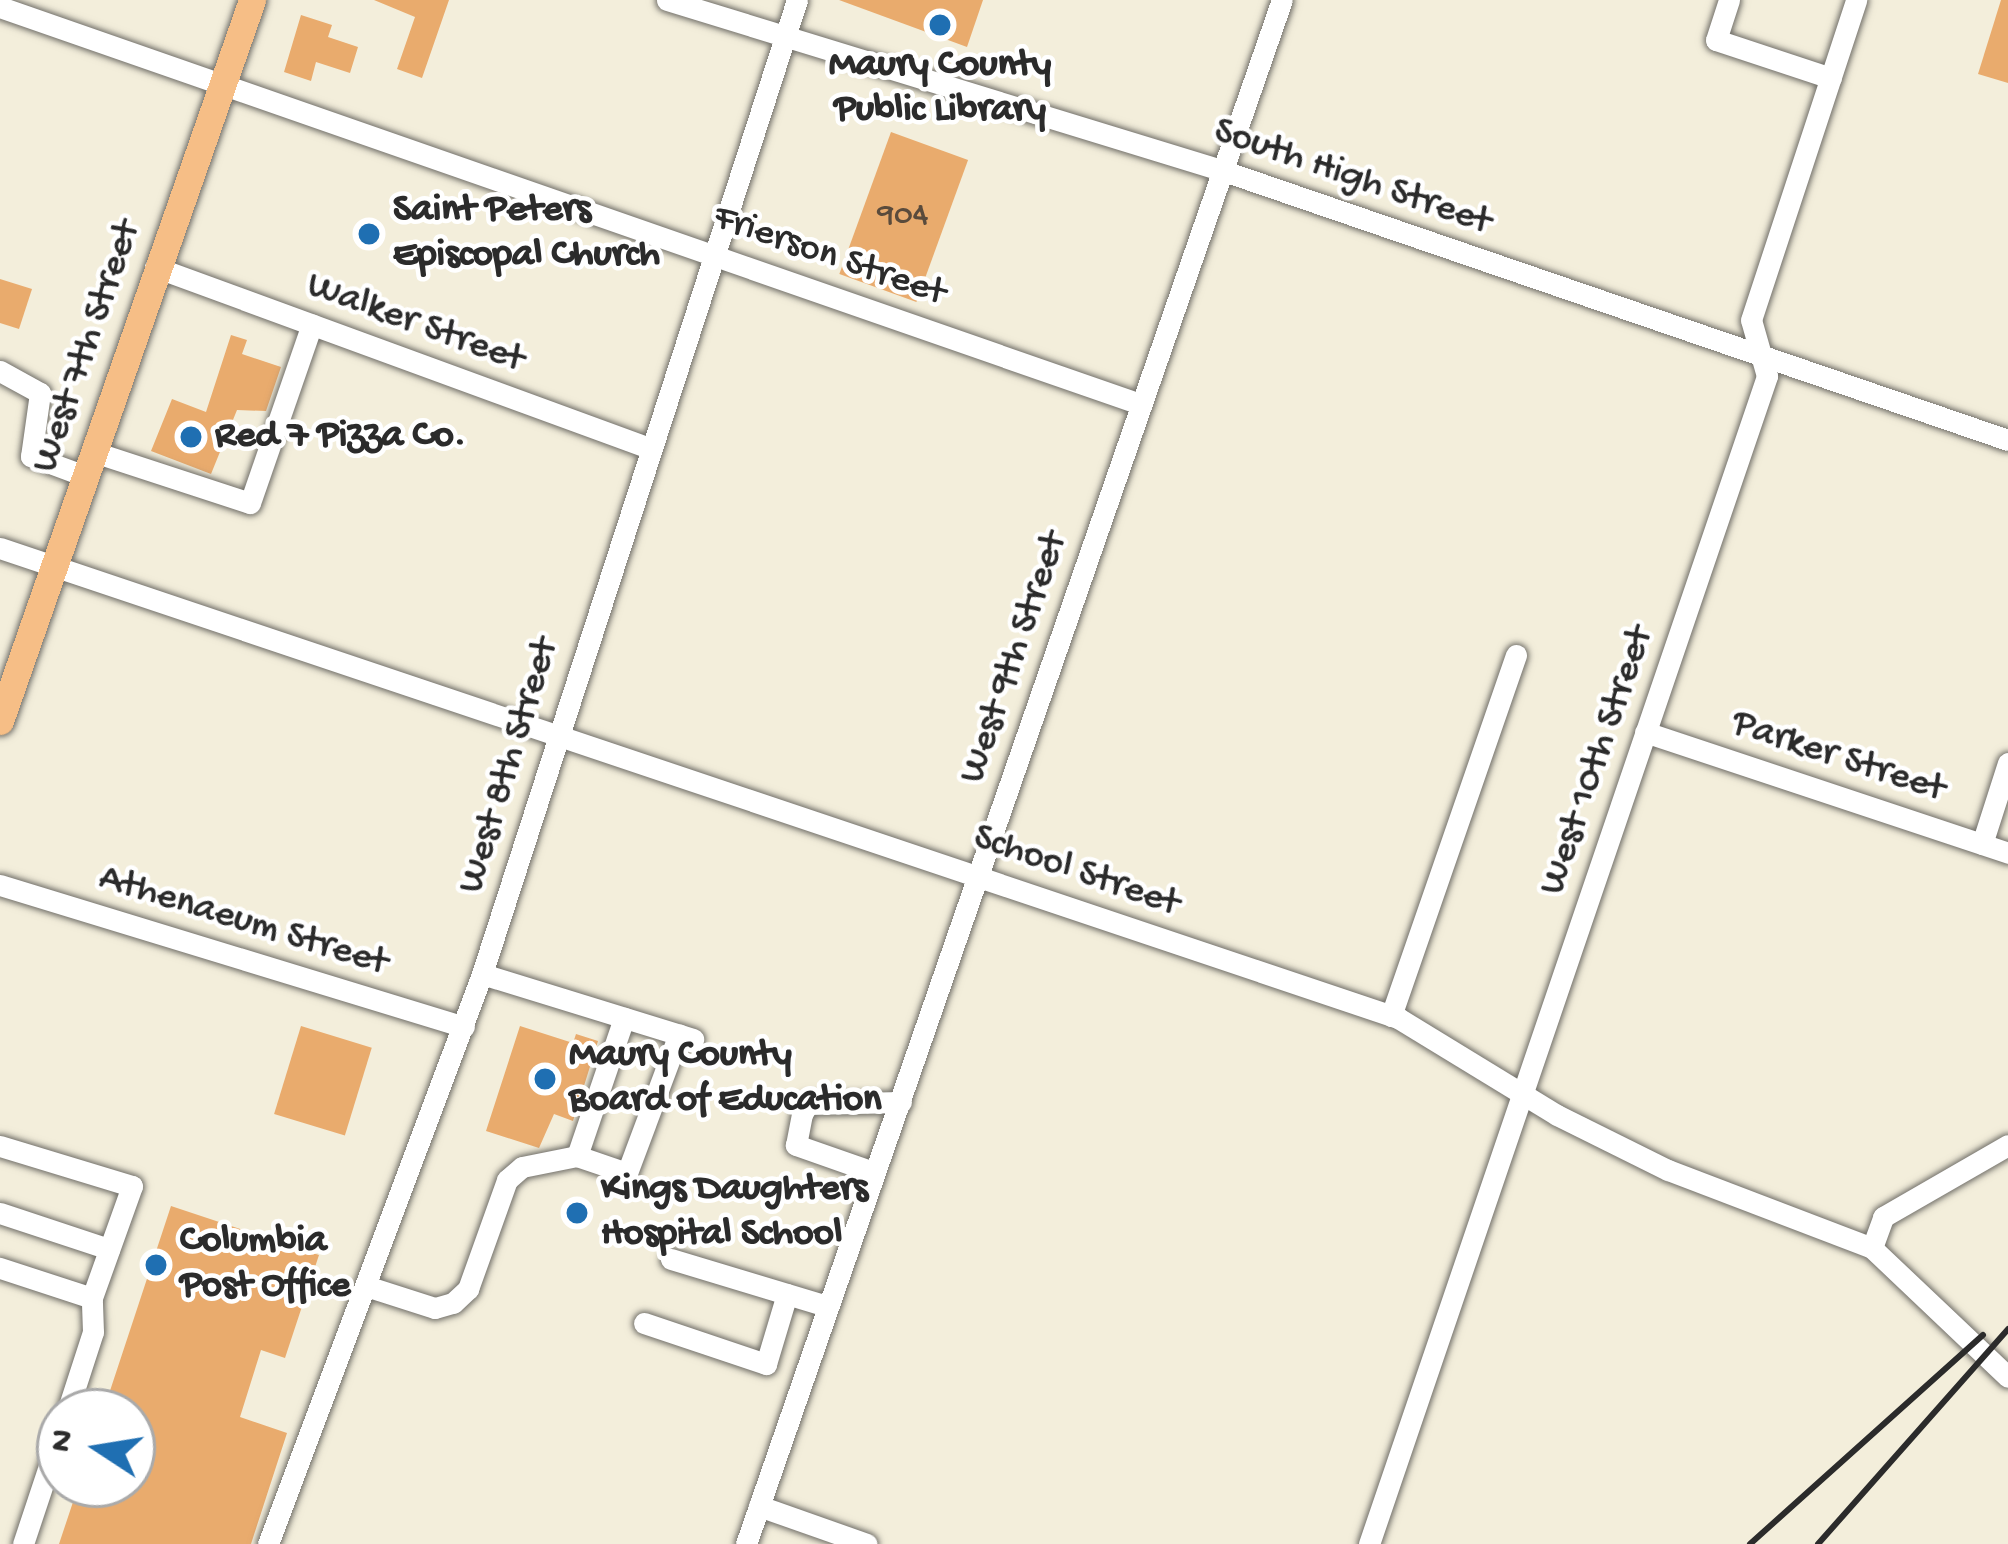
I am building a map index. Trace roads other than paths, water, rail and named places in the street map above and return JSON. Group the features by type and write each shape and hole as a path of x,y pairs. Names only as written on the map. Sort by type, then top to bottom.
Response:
{"main road":[{"name":"West 7th Street","path":"0,721 6,683 90,464 252,0"}],"street":[{"name":"South High Street","path":"668,0 787,31 1221,170 2008,440"},
{"name":"West 8th Street","path":"268,1544 464,1027 797,0"},
{"name":"West 9th Street","path":"746,1544 1282,0"},
{"path":"1730,0 1716,40 1831,78"},
{"name":"West 10th Street","path":"1369,1544 1768,376 1751,320 1856,0"},
{"name":"Frierson Street","path":"0,7 1140,404"},
{"name":"Walker Street","path":"155,267 649,448"},
{"path":"0,371 40,394 31,456 90,464 250,503 312,324"},
{"name":"School Street","path":"0,548 53,562 1391,1016 1668,1170 1872,1248 2008,1377"},
{"path":"1391,1016 1516,655"},
{"name":"Parker Street","path":"1645,732 2008,854"},
{"path":"1982,844 2008,763"},
{"name":"Athenaeum Street","path":"0,885 464,1027"},
{"path":"366,1286 435,1308 453,1303 468,1289 507,1180 545,1158 577,1156 627,1173 686,1036 482,974"},
{"path":"577,1156 624,1018"},
{"path":"874,1172 796,1145 802,1114 808,1104 901,1102"},
{"path":"1872,1248 1883,1216 2008,1144"},
{"path":"0,1146 132,1186 92,1298 93,1332 75,1388"},
{"path":"0,1213 110,1249"},
{"path":"671,1259 827,1306"},
{"path":"0,1268 92,1298"},
{"path":"644,1323 766,1364 787,1294"},
{"path":"23,1544 36,1505"},
{"path":"759,1506 866,1544"}],"railway":[{"path":"1818,1544 2008,1329"},
{"path":"1750,1544 1983,1335"}],"place":[{"name":"Maury County Public Library","path":"940,25"},
{"name":"Saint Peters Episcopal Church","path":"369,234"},
{"name":"Red 7 Pizza Co.","path":"191,437"},
{"name":"Maury County Board of Education","path":"545,1079"},
{"name":"Kings Daughters Hospital School","path":"577,1213"},
{"name":"Columbia Post Office","path":"156,1265"}]}
